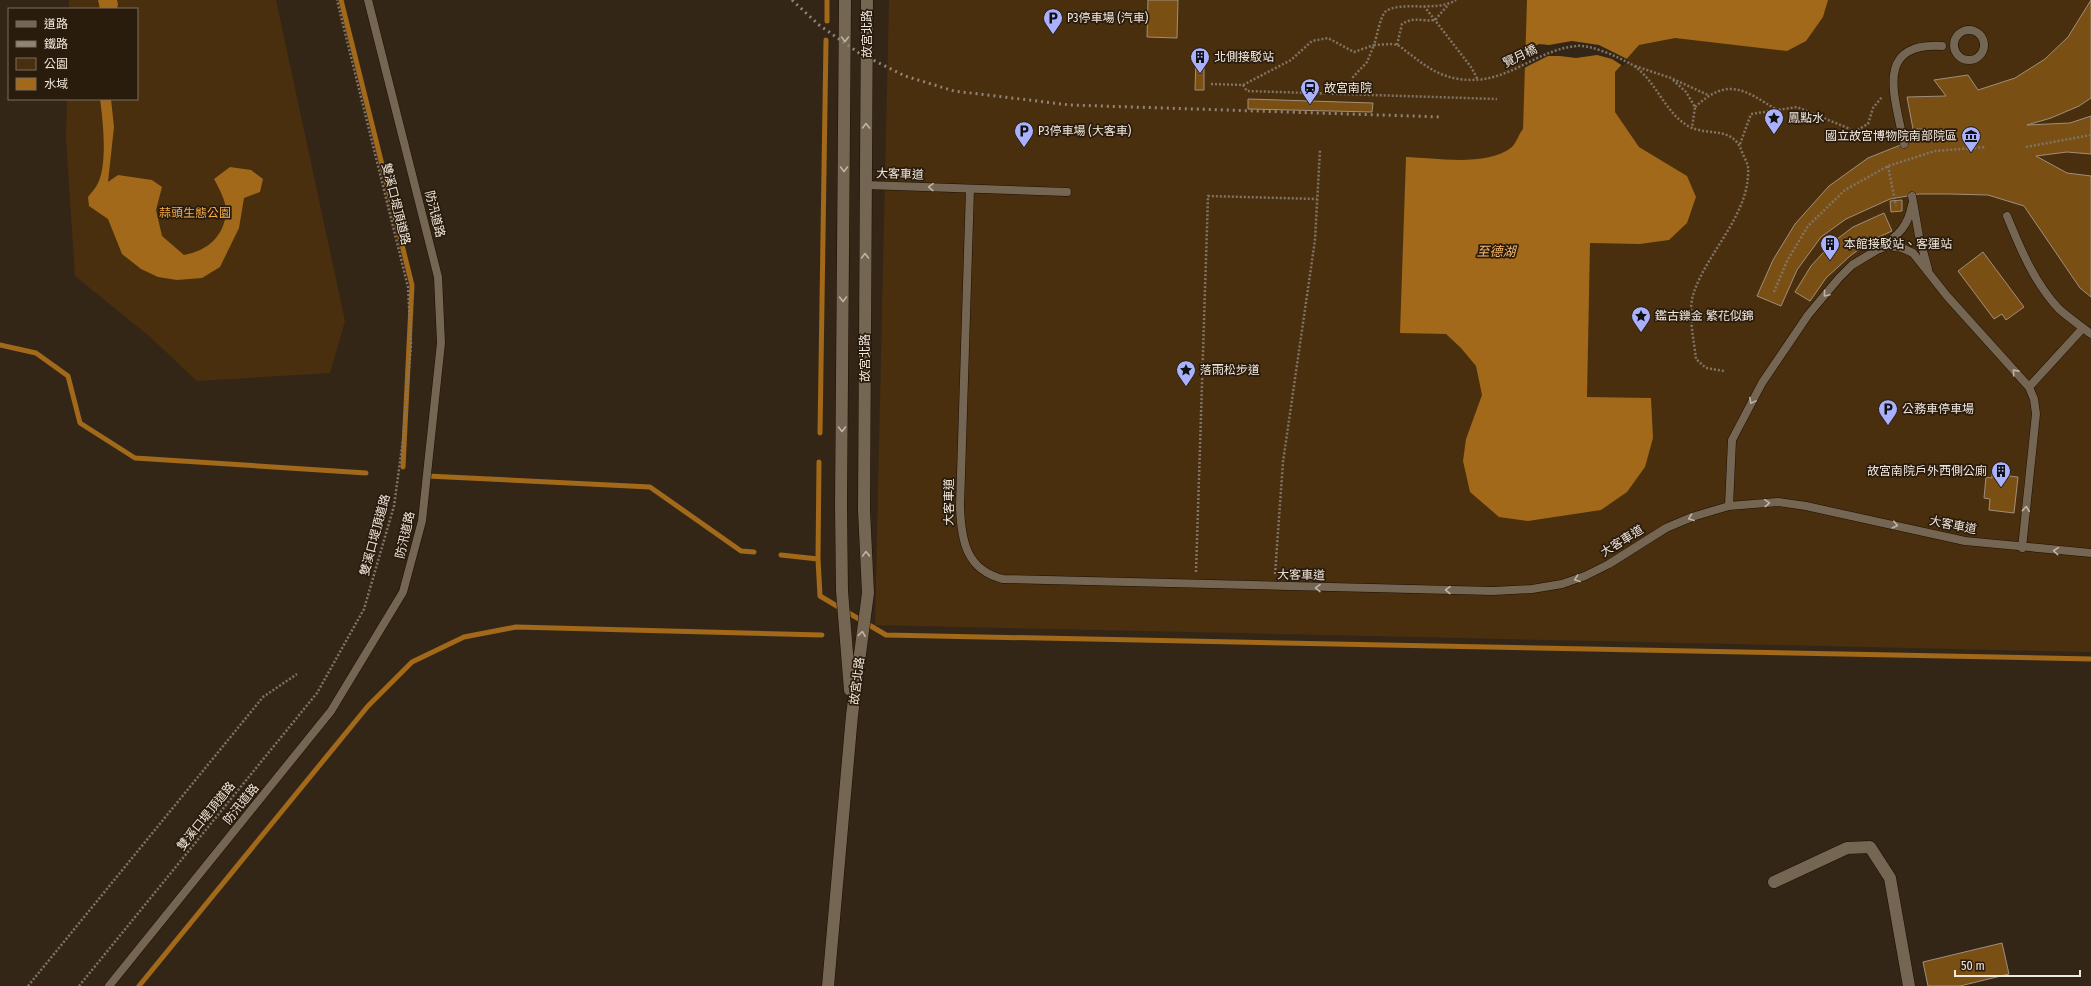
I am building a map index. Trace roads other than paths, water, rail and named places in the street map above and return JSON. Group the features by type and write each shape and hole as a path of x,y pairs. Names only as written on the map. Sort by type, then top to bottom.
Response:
{"street":[{"name":"故宮北路","path":"845,0 842,568 852,715"},
{"name":"故宮北路","path":"828,986 852,715 868,593 864,510 867,0"},
{"path":"1774,882 1847,848 1870,847 1890,878 1909,986"}],"lane":[{"name":"防汛道路","path":"109,986 331,711 403,592 422,521 441,343 438,277 368,0"},
{"path":"1904,144 1892,76 1895,65 1900,58 1909,50 1924,45 1942,46 1955,51 1959,56 1970,60 1980,55 1984,44 1979,33 1968,29 1962,31 1954,40 1942,46"},
{"path":"1954,40 1955,51"},
{"name":"大客車道","path":"866,186 970,189 960,506 961,533 967,551 976,564 990,576 1003,579 1196,585 1493,591 1562,584 1609,564 1666,528 1692,517 1729,506 1778,502 1806,506 1965,541 2022,548 2091,553"},
{"path":"970,189 1067,192"},
{"path":"1729,506 1732,440 1762,383 1808,315 1839,278 1852,265 1877,250 1902,231 1910,215 1912,198 1919,236 1929,273"},
{"path":"2007,216 2021,249 2038,281 2059,309 2091,334"},
{"path":"1877,250 1888,246 1902,248 1912,253 2029,387 2034,399 2036,414 2022,548"},
{"path":"2029,387 2083,328"}],"water":[{"path":"98,0 117,0 117,8 100,8"},
{"name":"至德湖","path":"1527,0 1828,0 1823,17 1806,41 1787,51 1675,38 1639,45 1615,72 1615,112 1639,147 1687,176 1696,197 1687,223 1669,240 1640,244 1590,243 1587,397 1651,398 1653,438 1645,467 1627,492 1601,510 1528,521 1499,517 1470,492 1463,461 1466,439 1482,395 1476,366 1461,348 1446,334 1400,333 1406,157 1446,160 1476,159 1502,153 1512,147 1523,129"},
{"path":"100,100 111,100 114,127 108,182 118,175 152,180 162,187 156,210 162,236 184,255 207,246 218,235 222,228 225,220 226,207 214,179 230,167 251,170 263,179 260,192 244,198 239,228 220,267 202,278 177,280 158,277 141,269 122,254 108,219 89,206 88,197 97,185 103,166 104,143"}],"waterway":[{"path":"341,0 412,285 403,467"},
{"path":"827,0 827,21"},
{"path":"820,433 826,40"},
{"path":"0,345 36,353 68,376 80,423 135,458 366,473"},
{"path":"781,555 818,559 819,462"},
{"path":"427,476 650,487 741,551 754,552"},
{"path":"818,559 820,596 886,635 2091,659"},
{"path":"139,986 368,706 412,662 464,637 516,627 822,635"}],"railway":[{"path":"792,0 819,25 859,53 905,76 954,91 1070,105 1442,117"}],"place":[{"name":"P3停車場 (汽車)","path":"1053,35"},
{"name":"北側接駁站","path":"1200,74"},
{"name":"故宮南院","path":"1310,105"},
{"name":"鳳點水","path":"1774,135"},
{"name":"P3停車場 (大客車)","path":"1024,148"},
{"name":"國立故宮博物院南部院區","path":"1971,153"},
{"name":"本館接駁站、客運站","path":"1830,261"},
{"name":"鑑古鑠金 繁花似錦","path":"1641,333"},
{"name":"落雨松步道","path":"1186,387"},
{"name":"公務車停車場","path":"1888,426"},
{"name":"故宮南院戶外西側公廁","path":"2001,488"}],"park label":[{"name":"蒜頭生態公園","path":"195,213"}]}
